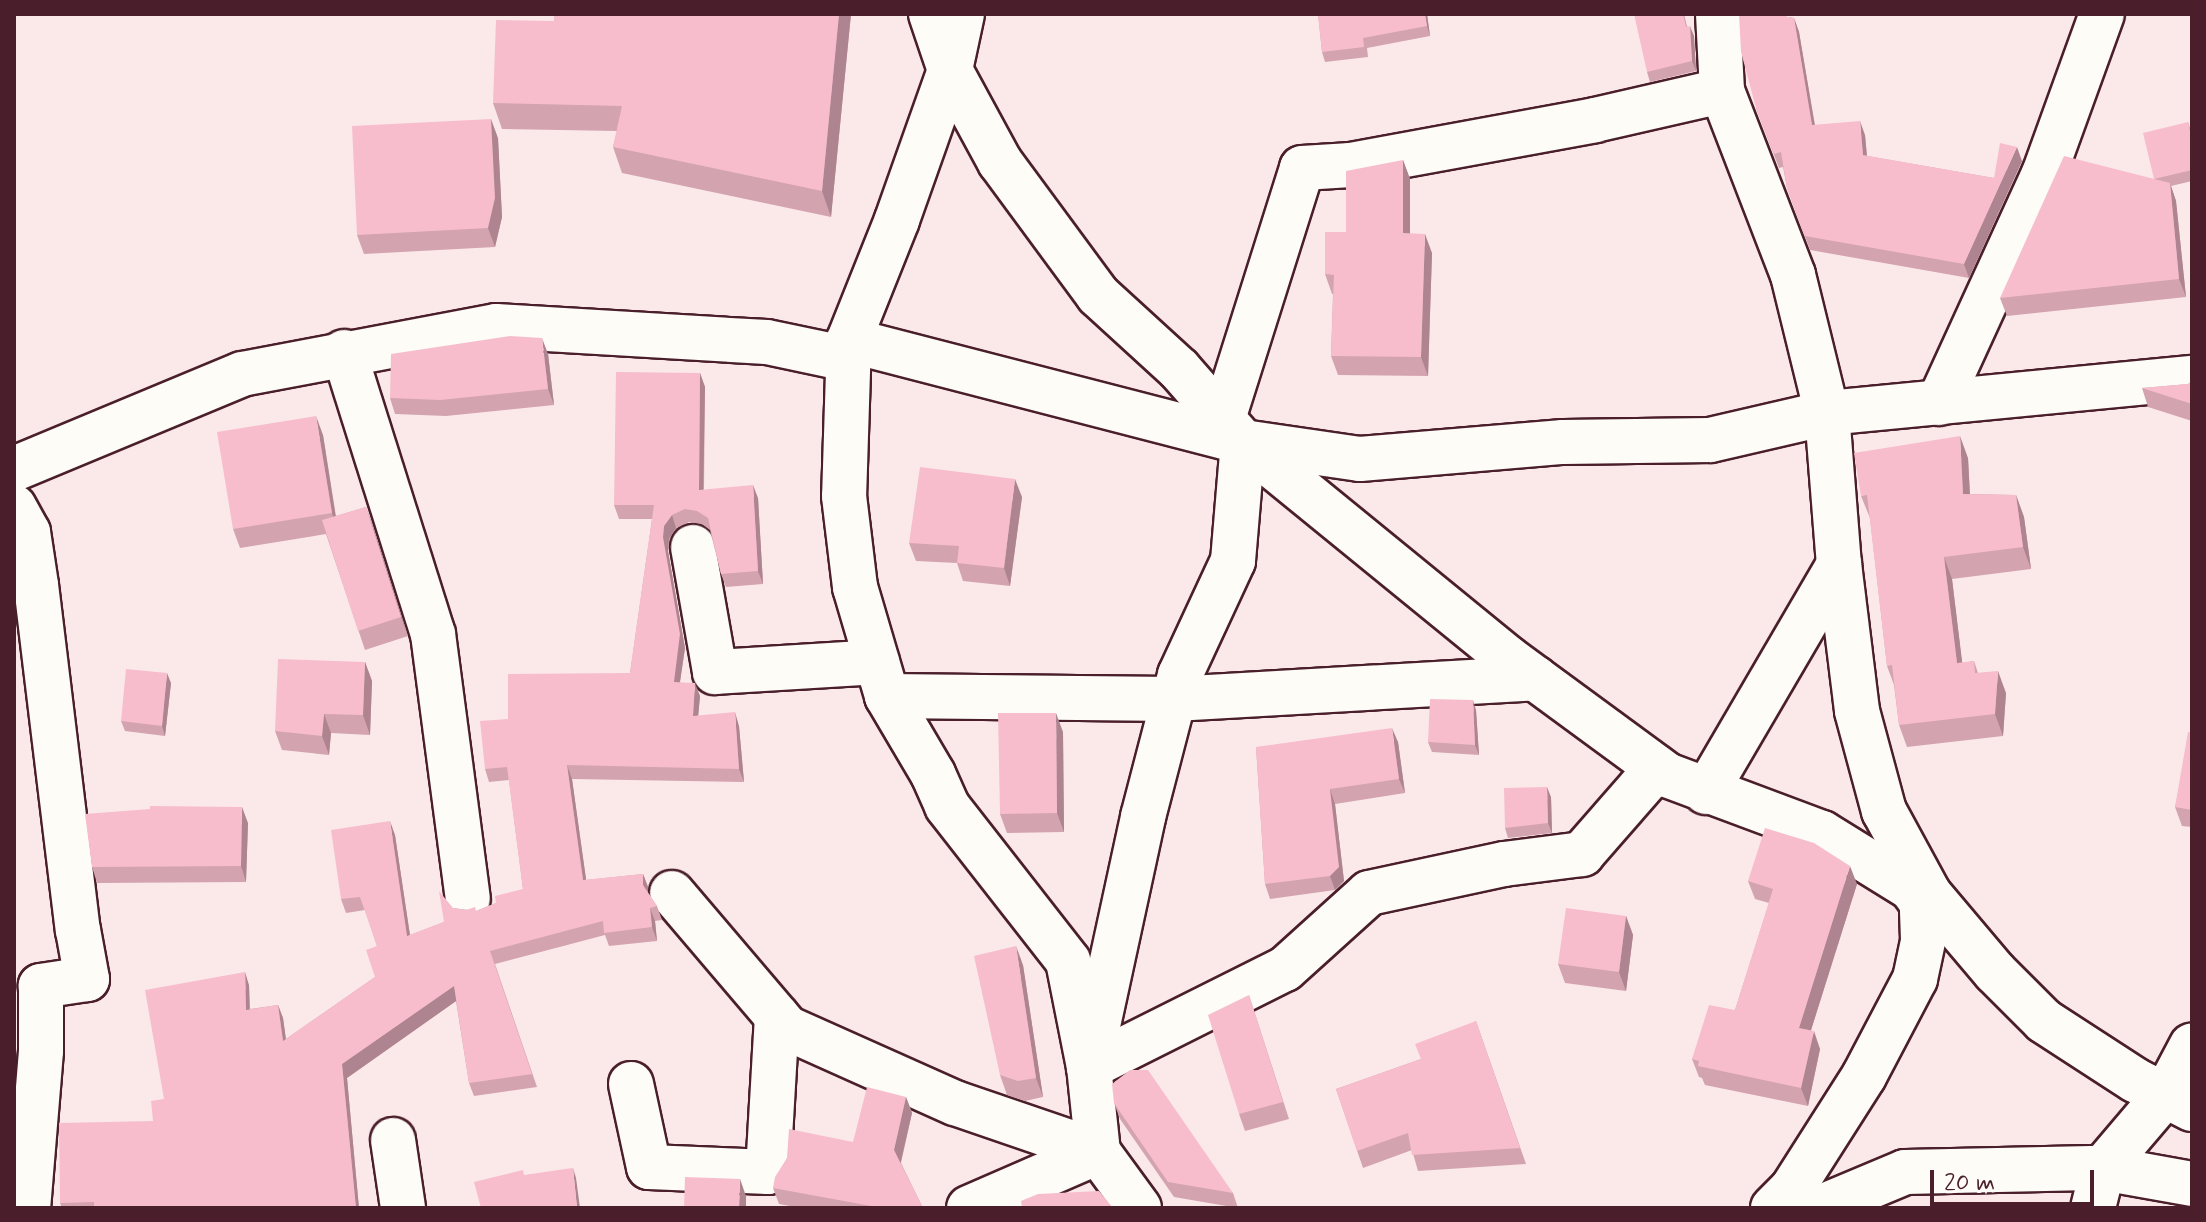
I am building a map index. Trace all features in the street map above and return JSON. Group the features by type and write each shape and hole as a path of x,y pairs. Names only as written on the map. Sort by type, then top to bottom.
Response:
{"street":[{"path":"931,14 950,70 1000,162 1098,295 1179,369 1233,430 1535,678 1657,768 1706,792 1822,833 1920,891 2044,1021 2135,1080 2179,1102"},
{"path":"962,14 950,70 849,349 844,496 855,587 882,679 947,806 1068,961 1089,1067 1098,1152 1139,1208"},
{"path":"1718,14 1722,91 1793,275 1827,413 1839,564 1857,711 1884,811 1920,891 1922,903 1923,940 1915,979 1864,1076 1792,1189 1773,1208"},
{"path":"1939,403 2044,174 2102,14"},
{"path":"1089,1067 1143,817 1180,675 1233,561 1233,430 1302,168 1351,165 1595,120 1722,91"},
{"path":"14,469 242,374 344,352 496,326 849,349 1360,459 1563,442 1710,440 1827,413 2192,378"},
{"path":"344,352 433,634 468,899"},
{"path":"14,507 28,532 30,688 87,979 41,986 41,1051 26,1203 28,1208"},
{"path":"693,547 715,672 882,679 1174,699 1535,678"},
{"path":"1706,792 1839,564"},
{"path":"1089,1067 1285,969 1369,893 1504,864 1582,854 1657,768"},
{"path":"672,893 787,1028 955,1103 1098,1152"},
{"path":"631,1084 649,1167 768,1172 777,1016"},
{"path":"2098,1188 2179,1102 2192,1045"},
{"path":"393,1140 403,1208"},
{"path":"969,1208 1098,1152"},
{"path":"1819,1208 1905,1172 2098,1188 2192,1184"}],"building":[{"path":"554,14 839,14 822,191 613,147 622,106 493,103 496,20 554,21"},
{"path":"1318,14 1425,14 1427,26 1363,38 1364,47 1322,52"},
{"path":"1634,14 1683,14 1686,27 1690,26 1692,61 1647,72"},
{"path":"1739,14 1786,14 1794,18 1812,125 1860,121 1863,155 1994,178 2000,143 2017,147 1964,264 1805,236 1787,188 1781,152 1774,154 1756,108 1741,52"},
{"path":"491,119 495,198 488,228 357,235 352,126"},
{"path":"2188,122 2192,140 2192,170 2154,179 2143,133"},
{"path":"2064,156 2170,183 2179,279 2000,298"},
{"path":"1403,160 1403,233 1425,234 1421,357 1331,356 1334,275 1325,274 1325,232 1346,232 1346,171"},
{"path":"510,336 542,338 548,389 440,400 390,398 391,354"},
{"path":"616,372 700,373 699,490 753,485 758,571 721,574 708,518 697,511 685,509 672,515 664,526 663,537 680,634 674,682 695,683 693,716 735,712 739,769 567,765 583,880 643,874 643,885 657,906 650,908 652,927 604,933 603,921 490,951 532,1074 469,1083 454,986 342,1064 356,1208 94,1208 94,1202 60,1203 59,1123 153,1121 151,1101 164,1099 145,990 245,972 246,1010 278,1005 283,1041 375,977 366,950 377,946 360,897 341,899 331,830 390,821 407,936 444,922 439,891 453,908 466,910 475,907 476,911 496,903 495,896 523,889 507,767 485,769 480,721 508,719 508,674 630,673 654,505 614,505"},
{"path":"2192,381 2192,404 2142,388 2188,384"},
{"path":"316,416 332,513 233,529 217,432"},
{"path":"1960,436 1963,494 2016,495 2023,547 1944,557 1957,663 1974,661 1975,673 1998,671 1995,714 1899,725 1892,665 1887,666 1867,495 1861,496 1854,453"},
{"path":"920,467 1015,479 1004,568 957,563 959,546 909,543"},
{"path":"366,507 401,617 358,631 322,520"},
{"path":"278,659 365,662 363,715 324,714 322,736 275,731"},
{"path":"126,669 167,673 162,726 121,721"},
{"path":"1430,699 1473,700 1475,745 1428,742"},
{"path":"998,713 1056,713 1057,813 1000,814"},
{"path":"1392,728 1399,779 1330,789 1339,867 1330,876 1265,884 1256,747"},
{"path":"2188,732 2192,732 2192,810 2175,807"},
{"path":"1547,787 1548,823 1505,828 1504,788"},
{"path":"150,806 242,807 241,866 92,867 85,814 150,809"},
{"path":"1765,828 1814,843 1850,866 1799,1028 1814,1031 1801,1088 1698,1066 1699,1061 1692,1059 1709,1005 1735,1010 1773,889 1748,881"},
{"path":"1566,908 1626,916 1619,972 1558,964"},
{"path":"1016,946 1036,1078 1018,1081 1000,1075 974,956"},
{"path":"1249,995 1283,1102 1239,1114 1208,1015"},
{"path":"1476,1021 1520,1148 1412,1155 1408,1133 1357,1151 1336,1089 1421,1059 1415,1044"},
{"path":"1130,1070 1148,1070 1233,1193 1168,1182 1114,1103 1112,1084"},
{"path":"867,1087 906,1097 894,1150 923,1208 882,1208 773,1188 775,1177 787,1158 789,1129 853,1142"},
{"path":"573,1168 577,1208 481,1208 474,1182 523,1170 524,1175"},
{"path":"685,1177 740,1179 739,1208 684,1208"},
{"path":"1099,1191 1113,1208 1022,1208 1021,1201 1038,1194"},
{"path":"2016,1204 2016,1208 1961,1208"}]}
